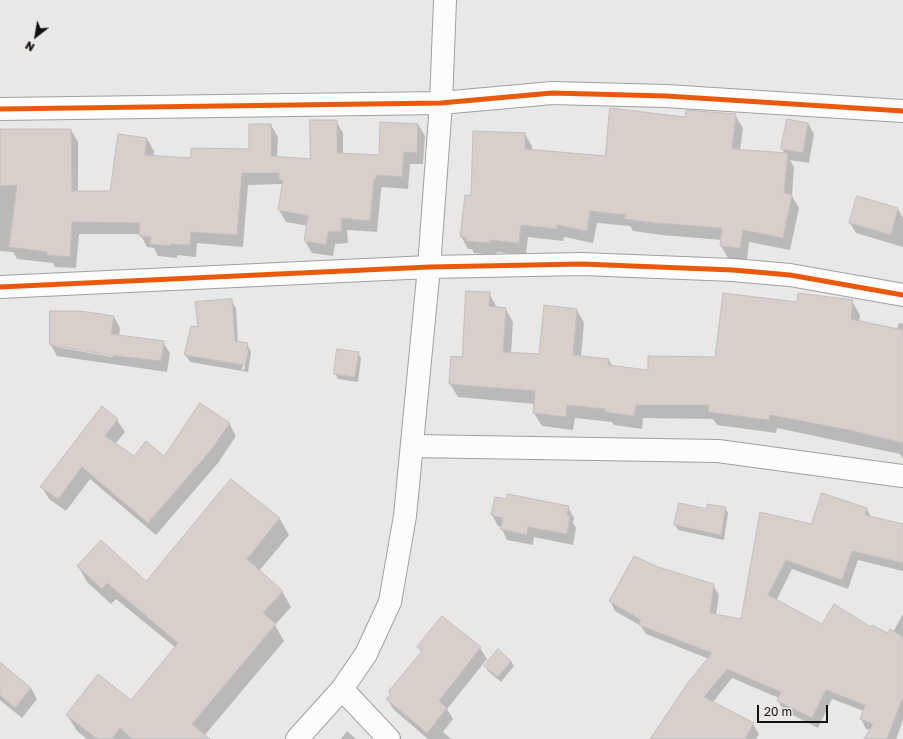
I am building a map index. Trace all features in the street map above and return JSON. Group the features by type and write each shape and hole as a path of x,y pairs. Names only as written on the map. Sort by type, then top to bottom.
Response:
{"street":[{"path":"297,739 342,690 366,654 390,602 405,516 429,267 441,103 445,0"},
{"path":"0,109 441,103 552,93 666,96 903,111"},
{"path":"0,287 429,267 582,264 733,270 790,275 903,295"},
{"path":"412,446 718,452 903,476"},
{"path":"342,690 389,739"}],"building":[{"path":"610,108 685,117 686,110 736,114 732,149 788,153 784,193 792,195 783,238 743,230 740,248 720,246 722,228 654,223 625,219 625,215 590,211 587,231 557,225 557,229 521,225 519,243 490,240 490,243 466,241 466,237 460,237 465,195 471,195 473,131 525,133 525,149 605,156"},
{"path":"787,119 808,123 803,153 781,149"},
{"path":"310,120 337,120 337,153 379,155 380,122 418,124 417,153 404,152 402,177 376,175 376,179 374,179 370,221 341,218 342,231 328,232 326,245 304,241 308,216 278,210 283,180 279,180 279,173 242,173 237,235 191,232 190,245 171,244 170,246 150,244 151,237 139,236 140,223 72,222 70,257 47,255 47,252 9,247 17,185 0,186 0,129 71,129 72,191 110,191 118,134 147,138 145,155 191,158 191,148 249,149 249,124 271,124 271,156 310,159"},
{"path":"857,196 898,208 891,235 849,223"},
{"path":"466,291 490,292 489,306 506,308 503,352 539,354 544,305 577,309 573,355 609,359 608,365 648,370 648,356 715,357 723,293 797,302 798,293 853,300 851,319 903,330 903,443 849,430 770,415 769,420 708,412 709,405 636,405 634,416 605,412 605,409 567,405 566,417 533,413 535,391 449,384 451,356 462,357"},
{"path":"232,299 235,341 248,343 244,365 184,355 191,326 198,327 195,302"},
{"path":"50,311 81,311 114,316 111,334 164,341 161,361 108,355 50,345"},
{"path":"337,349 359,352 355,377 334,374"},
{"path":"200,403 230,423 211,450 148,523 82,467 58,499 40,487 102,406 118,419 105,436 134,456 146,441 164,456"},
{"path":"231,479 280,518 247,559 283,591 263,613 276,624 192,724 210,739 132,739 120,728 112,739 97,739 66,715 98,674 131,700 178,643 107,583 102,589 77,566 101,540 146,581"},
{"path":"822,493 867,508 865,515 903,524 903,563 852,551 842,580 786,560 768,595 822,624 834,604 871,627 872,625 887,633 890,629 903,637 903,697 887,739 864,739 873,724 860,719 865,705 826,690 812,718 777,701 781,692 727,669 704,697 754,723 745,739 650,739 687,684 712,653 639,625 641,620 609,601 634,556 658,567 714,584 710,613 741,619 760,512 811,524"},
{"path":"508,494 569,506 567,515 570,516 567,534 528,527 527,535 500,529 503,518 491,515 495,497 506,499"},
{"path":"679,503 707,509 707,504 726,507 721,535 674,525"},
{"path":"442,616 481,647 439,701 447,708 427,733 386,699 391,694 388,692 422,651 417,647"},
{"path":"498,649 511,661 498,677 484,666"},
{"path":"0,662 31,688 15,708 0,695"}],"cycle path":[{"path":"0,109 441,103 552,93 666,96 903,111"},
{"path":"0,287 429,267 582,264 733,270 790,275 903,295"}]}
